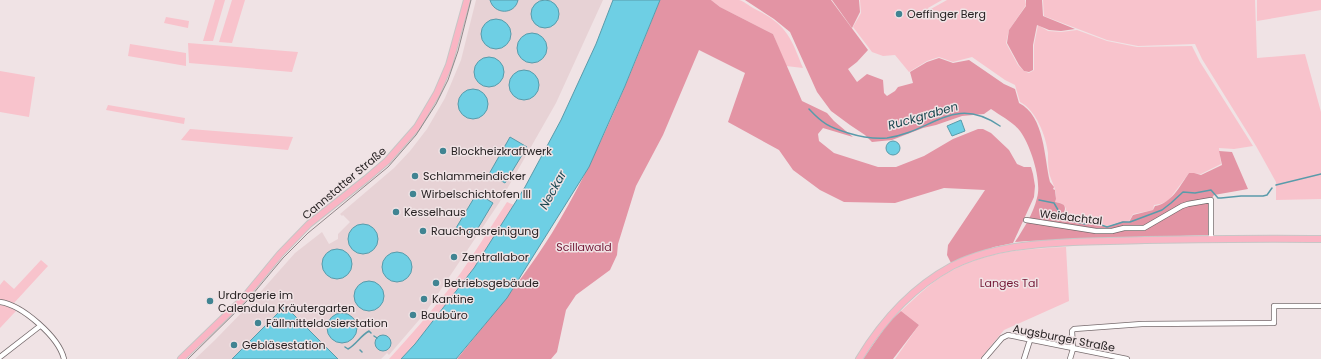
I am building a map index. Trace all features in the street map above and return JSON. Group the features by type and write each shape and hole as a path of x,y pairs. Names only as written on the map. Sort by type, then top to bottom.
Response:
{"main road":[{"name":"Cannstatter Straße","path":"181,359 242,300 280,254 309,224 387,161 417,128 437,93 449,65 467,0"},
{"path":"859,359 886,320 911,295 953,266 994,251 1028,245 1113,241 1321,239"}],"street":[{"name":"Weidachtal","path":"1026,220 1096,231 1112,231 1124,228 1144,228 1182,206 1211,200 1211,239"},
{"path":"0,302 11,305 33,319 50,335 59,347 63,358"},
{"path":"1070,359 1073,349 1072,331 1074,329 1142,324 1274,323 1274,306 1321,306"},
{"path":"0,357 40,326"},
{"name":"Augsburger Straße","path":"984,359 1004,336 1012,336 1127,359"},
{"path":"1024,359 1030,340"}],"shaded area":[{"path":"476,0 603,0 556,103 499,203 425,313 389,355 387,353 381,359 195,359 249,305 295,253 322,232 329,244 338,239 338,234 350,222 340,214 394,168 410,151 427,129 445,98 461,60"}],"green space":[{"path":"215,0 225,0 213,41 203,41"},
{"path":"232,0 245,0 232,43 219,42"},
{"name":"Scillawald","path":"660,0 711,0 720,7 773,34 802,101 827,113 853,137 823,128 818,134 819,141 834,153 878,167 896,167 924,156 953,139 978,129 983,129 991,133 1009,150 1017,164 1024,167 1031,167 1033,174 1035,186 1034,197 1013,243 994,247 951,263 947,255 948,245 985,190 944,188 895,203 844,202 820,190 793,170 779,150 728,122 745,73 699,50 663,135 636,186 618,244 617,255 610,270 576,295 566,310 557,352 551,359 457,359 530,266 552,233 568,205 598,148"},
{"path":"711,0 739,0 773,19 786,32 803,68 786,66 773,34 720,7"},
{"path":"745,0 831,0 868,50 848,69 857,82 867,74 883,80 884,93 887,96 898,87 913,83 910,72 927,62 939,58 953,63 969,60 1004,84 1015,89 1019,103 1028,109 1039,127 1050,182 1055,190 1055,202 1063,204 1065,209 1063,216 1071,221 1085,224 1093,222 1107,227 1123,221 1129,222 1133,215 1153,210 1155,206 1166,202 1179,189 1189,173 1201,175 1222,165 1219,151 1232,152 1248,189 1214,195 1209,202 1208,235 1015,242 1031,215 1037,198 1038,182 1032,154 1024,137 1014,125 991,109 984,114 962,116 923,128 892,140 872,142 865,135 831,111 817,92 790,32 774,19"},
{"path":"832,0 859,0 860,12 852,28"},
{"path":"860,0 942,0 928,8 929,10 947,0 1025,0 1026,5 1009,30 1006,43 1018,65 1024,71 1029,73 1034,70 1034,45 1038,25 1048,31 1061,32 1077,30 1107,41 1137,47 1192,46 1200,62 1253,146 1234,149 1219,148 1221,164 1201,174 1189,173 1168,201 1154,205 1153,210 1133,214 1129,221 1123,221 1107,226 1093,221 1085,223 1071,220 1064,215 1066,209 1063,204 1055,202 1056,194 1049,172 1048,153 1045,139 1039,124 1031,111 1020,102 1015,85 1005,80 972,57 953,62 939,57 927,61 909,72 895,55 883,56 872,52 853,27 861,13"},
{"path":"1026,0 1042,0 1043,16 1075,29 1061,31 1049,30 1037,25 1033,45 1033,70 1029,72 1024,71 1019,65 1007,43 1009,30 1026,6"},
{"path":"1043,0 1255,0 1257,58 1305,54 1321,112 1321,199 1276,200 1276,182 1256,146 1202,59 1195,44 1138,46 1107,40 1044,16"},
{"path":"1257,0 1321,0 1321,10 1257,21"},
{"path":"166,17 189,21 188,28 164,23"},
{"path":"188,43 298,52 292,72 189,63"},
{"path":"130,44 186,53 186,66 128,56"},
{"path":"0,71 35,77 29,117 0,112"},
{"path":"108,105 185,118 184,124 106,110"},
{"path":"190,129 293,137 288,150 181,140"},
{"path":"507,202 514,205 474,268 415,344 401,359 389,359 449,289 472,257"},
{"name":"Langes Tal","path":"1066,247 1069,301 1004,330 980,359 895,359 919,325 901,311 938,279 968,263 1000,254 1032,249"},
{"path":"41,260 48,266 14,303 0,300 0,285 4,280 14,289"},
{"path":"0,305 9,307 16,311 0,328"},
{"path":"901,311 919,325 893,359 863,359 888,323"}],"water":[{"path":"490,0 518,0 516,5 509,11 500,11 492,5"},
{"path":"545,0 551,1 555,4 558,8 558,20 555,24 551,27 545,28 539,27 535,24 532,20 531,14 532,8 535,4 539,1"},
{"name":"Neckar","path":"613,0 660,0 625,86 589,167 507,298 456,359 401,359 415,344 474,268 525,187 561,120 596,44"},
{"path":"496,19 502,20 510,28 510,40 502,48 496,49 490,48 482,40 481,34 482,28 490,20"},
{"path":"532,33 543,37 547,48 543,59 532,63 521,59 517,48 521,37"},
{"path":"489,57 500,61 504,72 500,83 489,87 478,83 474,72 478,61"},
{"path":"524,70 535,74 539,85 535,96 524,100 513,96 509,85 513,74"},
{"path":"473,89 484,93 488,104 484,115 473,119 462,115 458,104 462,93"},
{"path":"961,120 965,131 952,136 947,126"},
{"path":"510,137 527,147 505,183 489,174"},
{"path":"890,141 896,141 900,145 900,151 896,155 890,155 886,151 886,145"},
{"path":"477,193 493,203 472,238 456,228"},
{"path":"363,224 374,228 378,239 374,250 363,254 352,250 348,239 352,228"},
{"path":"337,249 348,253 352,264 348,275 337,279 326,275 322,264 326,253"},
{"path":"397,252 408,256 412,267 408,278 397,282 386,278 382,267 386,256"},
{"path":"369,281 380,285 384,296 380,307 369,311 358,307 354,296 358,285"},
{"path":"285,306 338,359 232,359"},
{"path":"342,313 353,317 357,328 353,339 342,343 331,339 327,328 331,317"},
{"path":"380,335 386,335 391,340 389,349 386,351 380,351 375,346 375,340"}],"waterway":[{"name":"Ruckgraben","path":"809,109 822,122 831,127 863,137 872,138 887,138 903,134 955,114 969,114 983,117 1000,126"},
{"name":"Ruckgraben","path":"1276,185 1321,174"},
{"name":"Ruckgraben","path":"1039,200 1054,203 1061,215 1071,221 1085,224 1093,222 1107,227 1123,222 1130,222 1162,210 1183,192 1195,193 1211,190 1218,198 1221,198 1263,196 1267,195 1272,188"},
{"path":"345,347 348,349 366,333 369,331 371,333"}],"tram line":[{"path":"188,359 247,301 283,258 308,233 388,167 416,135 436,104 448,80 458,51 471,0"}],"place":[{"name":"Oeffinger Berg","path":"899,14"},
{"name":"Blockheizkraftwerk","path":"443,151"},
{"name":"Schlammeindicker","path":"415,176"},
{"name":"Wirbelschichtofen III","path":"413,194"},
{"name":"Kesselhaus","path":"396,212"},
{"name":"Rauchgasreinigung","path":"423,231"},
{"name":"Zentrallabor","path":"454,257"},
{"name":"Betriebsgebäude","path":"436,283"},
{"name":"Kantine","path":"424,299"},
{"name":"Urdrogerie im Calendula Kräutergarten","path":"210,301"},
{"name":"Baubüro","path":"413,315"},
{"name":"Fällmitteldosierstation","path":"258,323"},
{"name":"Gebläsestation","path":"234,345"}]}
